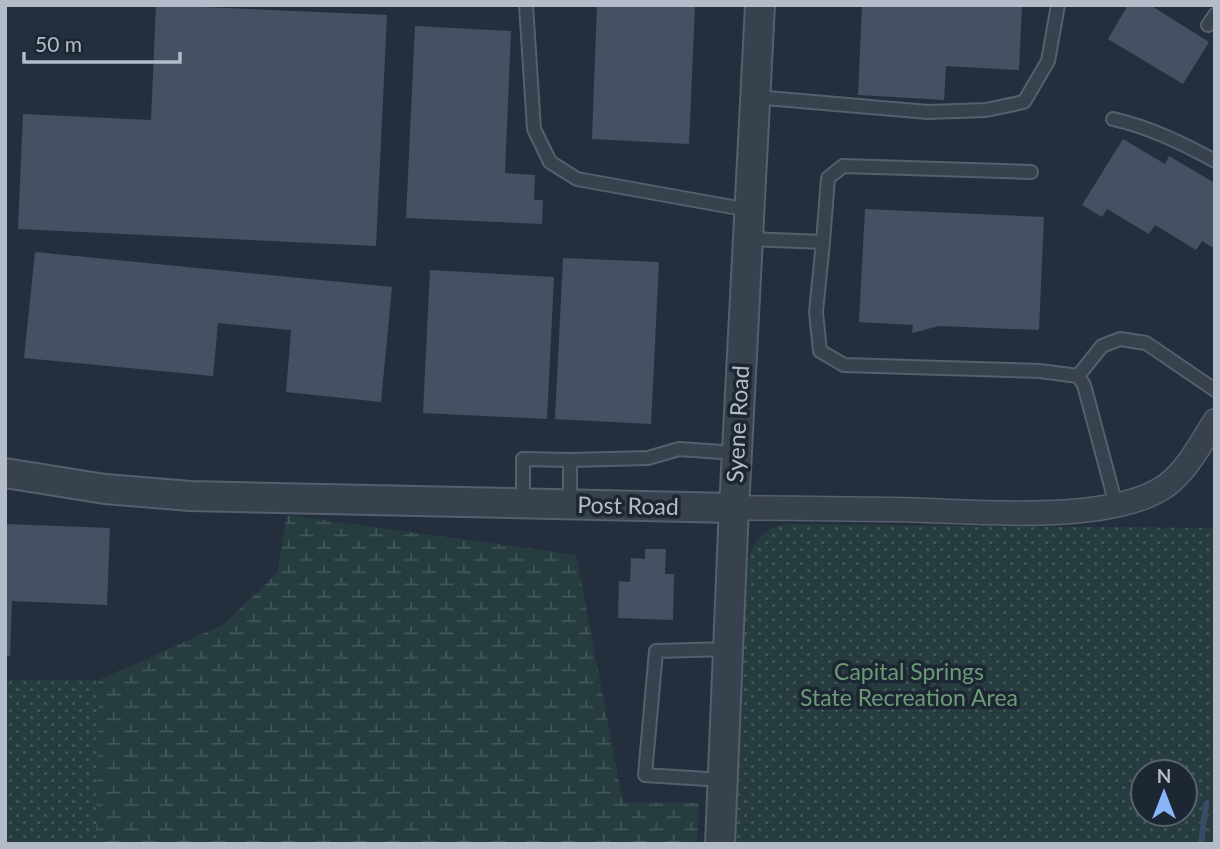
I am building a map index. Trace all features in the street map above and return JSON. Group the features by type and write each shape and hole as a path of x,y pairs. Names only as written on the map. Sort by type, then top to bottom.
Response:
{"street":[{"name":"Syene Road","path":"720,844 736,453 760,5"},
{"name":"Post Road","path":"5,473 105,489 190,496 734,508 1020,512 1076,510 1116,505 1148,495 1167,485 1190,462 1215,421"}],"lane":[{"path":"526,5 534,129 550,162 577,180 749,210"},
{"path":"755,97 928,112 986,110 1024,102 1048,61 1058,5"},
{"path":"1113,119 1135,124 1185,145 1215,162"},
{"path":"1031,172 843,166 828,178 816,312 820,351 844,365 1040,371 1078,376 1084,384 1116,505"},
{"path":"748,239 823,242"},
{"path":"1078,376 1102,346 1120,340 1146,343 1215,390"},
{"path":"523,504 523,459 648,458 679,449 736,453"},
{"path":"570,460 570,505"},
{"path":"723,780 645,775 656,651 728,649"}],"green space":[{"path":"287,515 576,555 623,802 699,803 697,844 5,844 5,680 99,680 223,625 277,573"},
{"name":"Capital Springs State Recreation Area","path":"788,524 1215,528 1215,844 732,844 747,563 757,541 772,528"},
{"path":"5,680 99,680 96,844 5,844"}],"building":[{"path":"156,5 387,15 376,246 18,229 23,114 151,120"},
{"path":"597,5 695,5 689,144 592,139"},
{"path":"862,5 1022,5 1019,70 946,66 944,100 858,95"},
{"path":"1128,5 1150,5 1209,42 1183,84 1108,39"},
{"path":"415,26 511,31 505,173 535,175 534,200 543,200 542,224 406,218"},
{"path":"1123,139 1165,164 1169,156 1215,183 1215,249 1202,241 1196,250 1155,225 1149,234 1107,209 1102,217 1082,205"},
{"path":"865,209 1044,217 1039,330 939,326 912,333 913,325 859,322"},
{"path":"35,252 392,287 381,402 286,392 291,330 218,323 213,376 24,358"},
{"path":"563,258 659,262 651,424 555,419"},
{"path":"430,270 554,277 547,419 423,413"},
{"path":"5,524 110,528 107,605 12,601 10,656 5,656"},
{"path":"645,549 666,549 665,574 674,574 673,620 618,618 619,581 630,582 631,558 645,559"}],"waterway":[{"path":"1201,844 1206,804"}]}
